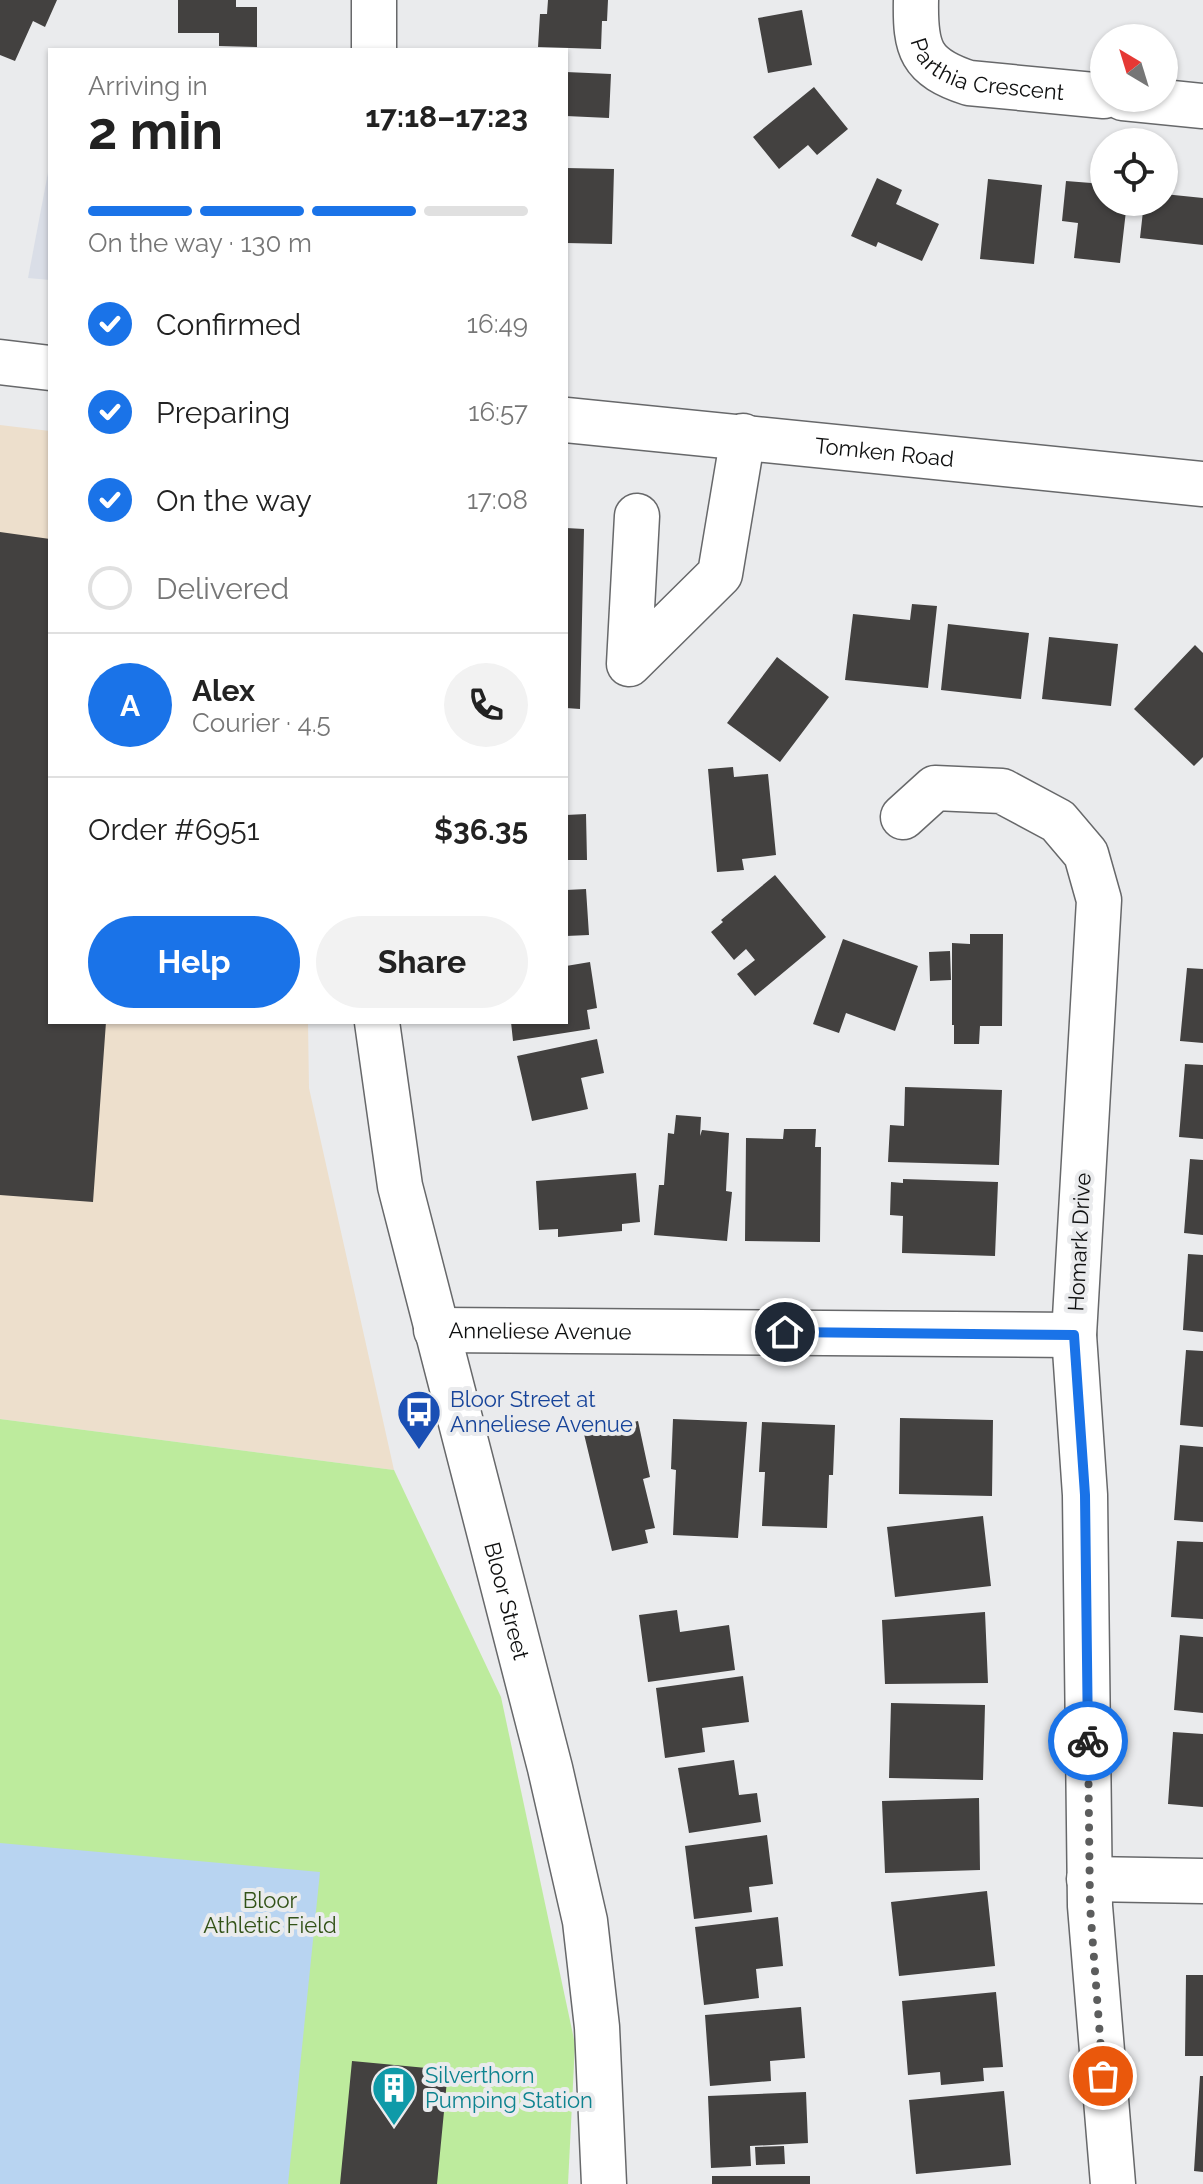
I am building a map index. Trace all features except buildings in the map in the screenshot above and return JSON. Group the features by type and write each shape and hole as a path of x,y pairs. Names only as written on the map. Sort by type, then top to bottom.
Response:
{"street":[{"path":"374,0 374,48"},
{"name":"Parthia Crescent","path":"916,0 915,29 920,48 930,65 949,77 969,83 1090,95"},
{"path":"1178,104 1203,106"},
{"path":"0,362 48,368"},
{"name":"Tomken Road","path":"568,420 1203,484"},
{"path":"637,516 629,664 720,574 743,436"},
{"name":"Homark Drive","path":"903,817 935,788 1002,791 1058,821 1086,854 1099,900 1074,1335 1085,1495 1089,1879 1113,2184"},
{"name":"Bloor Street","path":"377,1024 400,1186 550,1768 585,1921 597,2027 604,2184"},
{"name":"Anneliese Avenue","path":"436,1330 1074,1335"},
{"path":"1089,1879 1203,1881"}],"shaded area":[{"path":"48,173 48,280 28,278"},
{"path":"0,425 48,431 48,1024 308,1024 309,1088 394,1470 0,1419"}],"green space":[{"name":"Bloor Athletic Field","path":"0,1419 394,1470 501,1697 575,2044 568,2184 0,2184"}],"water":[{"path":"0,1843 320,1872 288,2184 0,2184"}],"way so far":[{"path":"1088,1741 1090,1906 1103,2076"}],"place":[{"name":"Bloor Street at Anneliese Avenue","path":"419,1451"},
{"name":"Silverthorn Pumping Station","path":"394,2127"}],"route":[{"path":"785,1332 1074,1335 1085,1495 1088,1741"}]}
